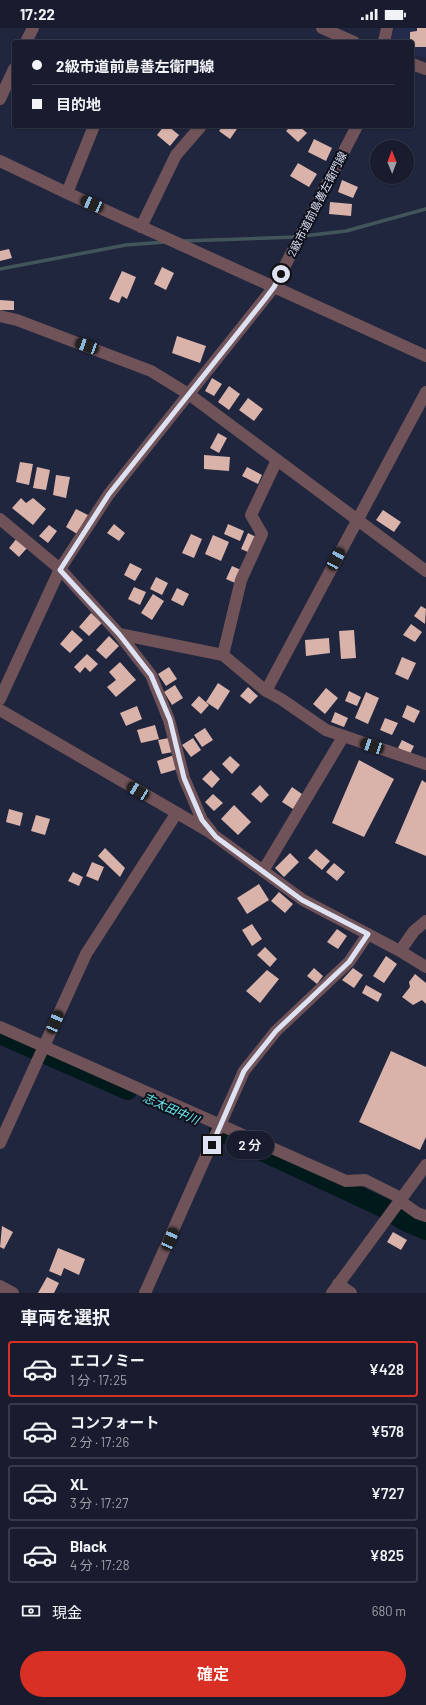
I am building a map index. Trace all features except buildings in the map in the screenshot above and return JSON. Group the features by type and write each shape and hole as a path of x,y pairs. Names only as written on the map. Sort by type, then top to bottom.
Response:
{"street":[{"path":"27,40 33,28"},
{"path":"322,28 349,40"},
{"path":"384,40 387,28"},
{"path":"414,65 426,69"},
{"path":"0,99 12,73"},
{"path":"67,193 93,128"},
{"path":"141,227 176,155 199,128"},
{"name":"2級市道前島善左衛門線","path":"0,699 60,570 109,494 190,395 274,287 356,128"},
{"path":"0,161 141,227 426,356"},
{"path":"0,316 17,320 151,371 190,395 426,571"},
{"path":"266,691 426,392"},
{"path":"223,655 241,580 262,534 252,515 277,460"},
{"path":"0,519 60,570 119,634 151,675 170,720 184,778 202,820 216,837"},
{"path":"119,634 223,655 266,691 281,699 326,730 426,764"},
{"path":"0,710 216,837 302,900 400,951 426,967"},
{"path":"263,871 343,737"},
{"path":"0,1143 86,954 176,814"},
{"path":"400,951 414,931 426,921"},
{"path":"145,1293 244,1071 276,1031 349,962 368,934"},
{"path":"0,1027 346,1181 365,1180 417,1213 426,1216"},
{"path":"351,1293 335,1288 426,1164"},
{"path":"0,1286 13,1293"}],"shaded area":[{"path":"394,28 426,28 426,58 414,55 414,40 391,40"}],"waterway":[{"path":"303,236 346,231 426,209"},
{"path":"183,241 296,237"},
{"path":"0,269 126,245 165,242"},
{"name":"志太田中川","path":"0,1034 128,1090"},
{"name":"志太田中川","path":"219,1131 382,1207 405,1221 426,1230"}],"route":[{"path":"212,1145 244,1071 276,1031 335,977 349,962 368,934 302,900 216,837 202,820 184,778 170,720 151,675 119,634 60,570 109,494 190,395 265,299 281,274"}]}
